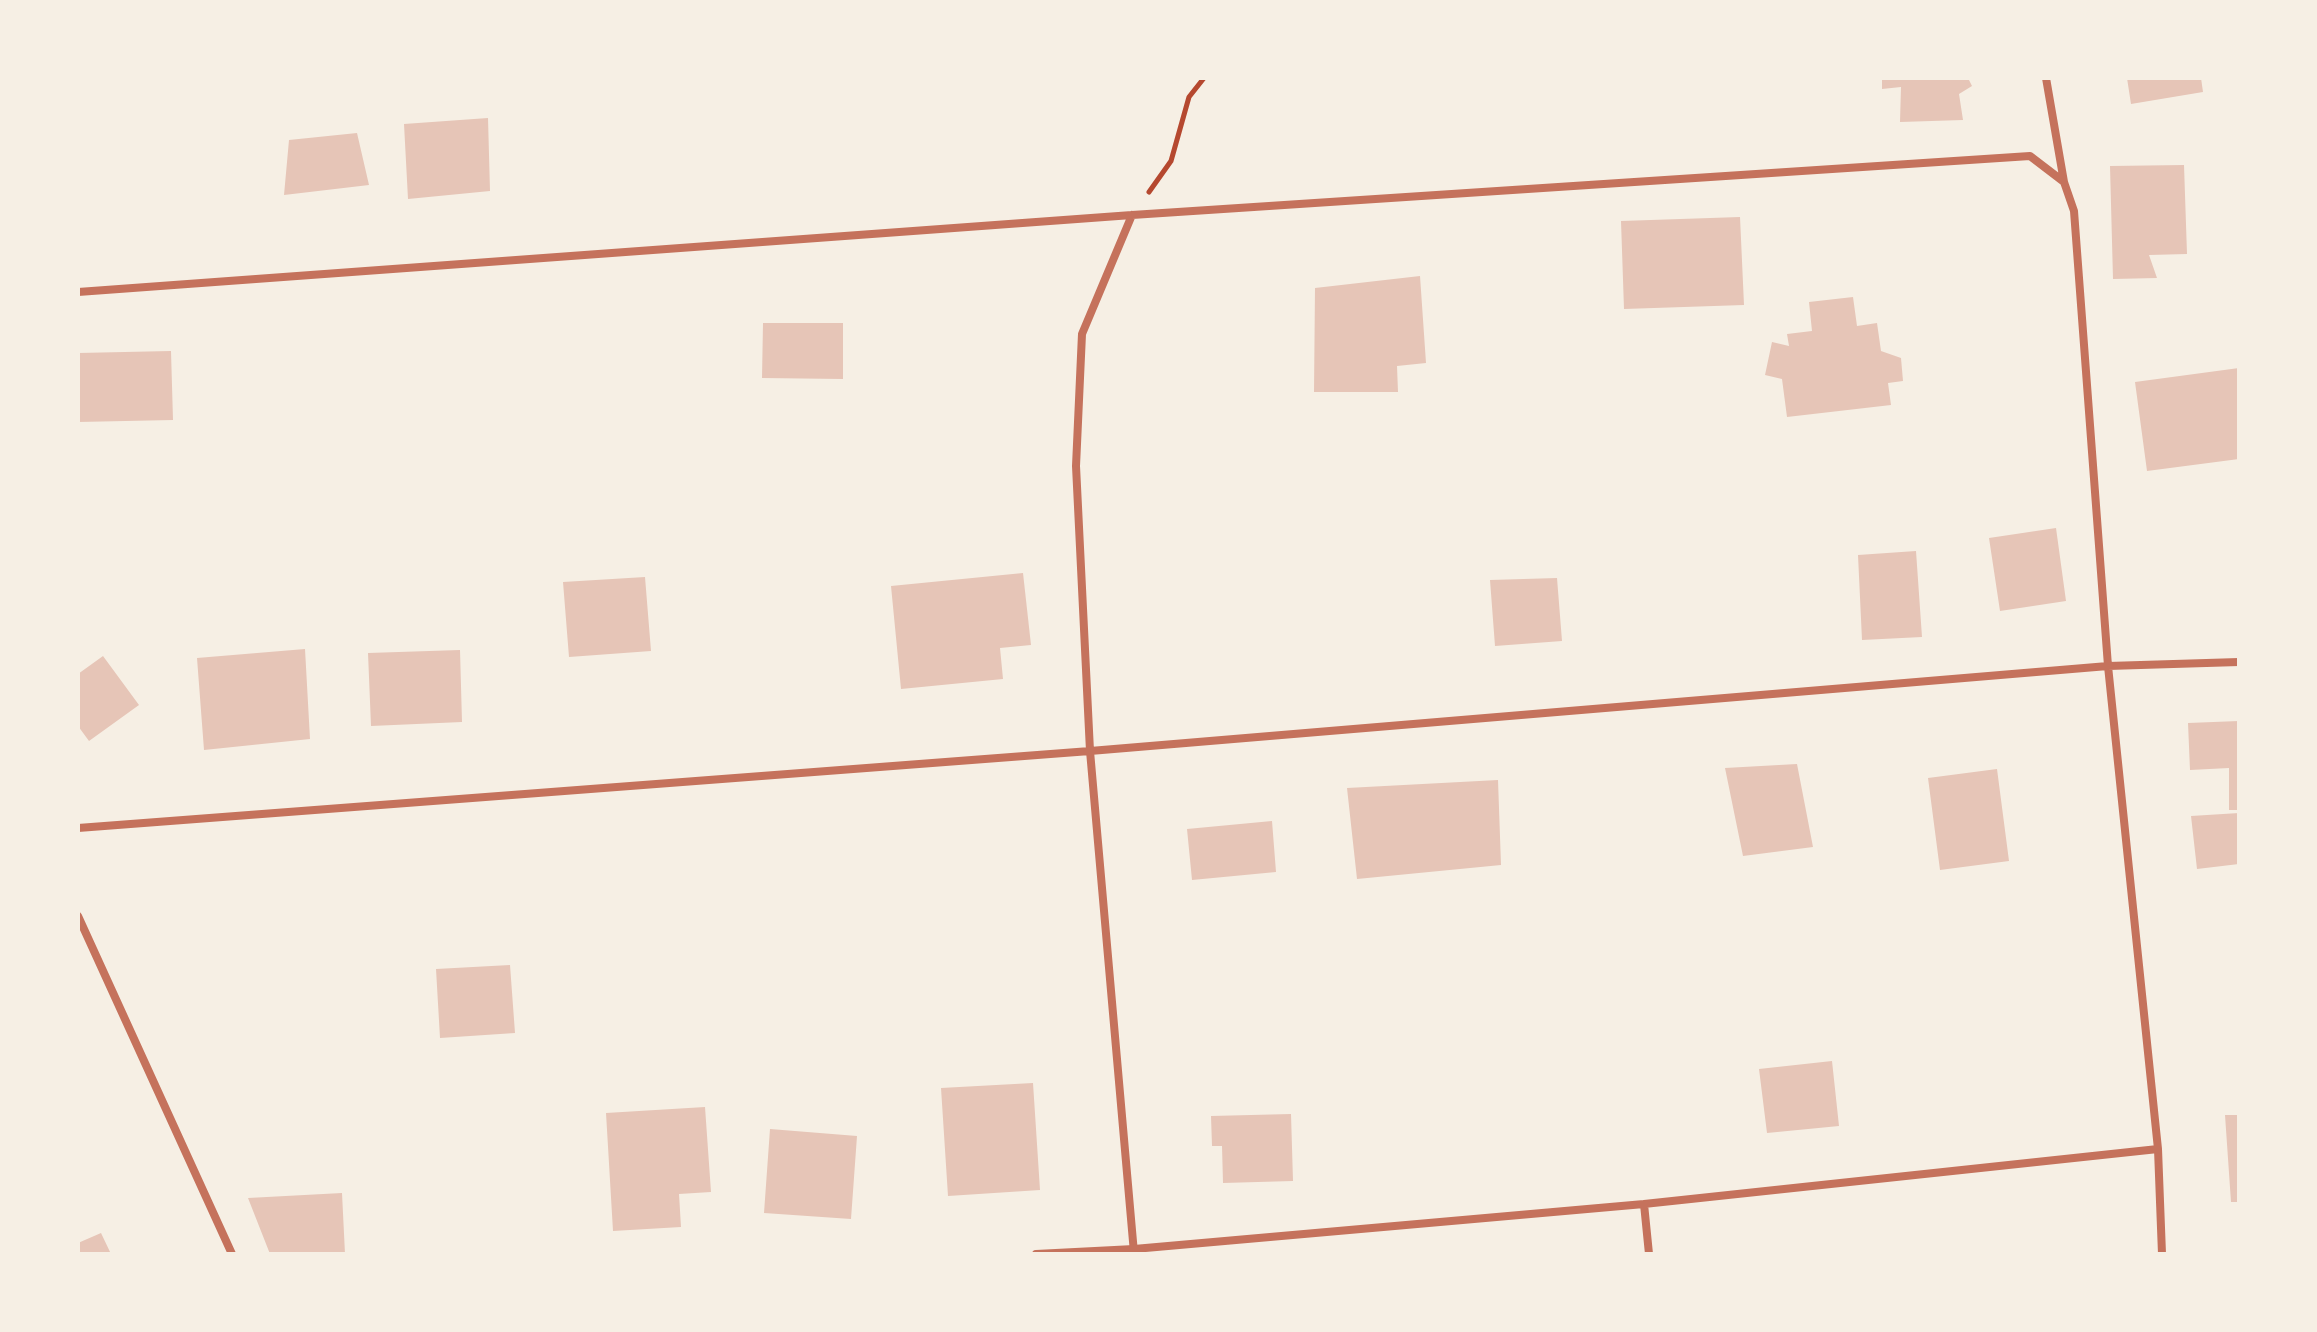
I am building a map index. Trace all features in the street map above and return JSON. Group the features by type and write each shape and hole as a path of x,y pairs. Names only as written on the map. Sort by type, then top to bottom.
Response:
{"street":[{"path":"2046,78 2064,182 2074,211 2108,666 2158,1149 2162,1254"},
{"path":"78,292 1132,215 2030,156 2064,182"},
{"path":"1132,215 1082,334 1076,466 1090,751 1134,1252"},
{"path":"78,828 1090,751 2108,666 2239,662"},
{"path":"78,916 232,1254"},
{"path":"1036,1254 1134,1252 1644,1204 2158,1149"},
{"path":"1644,1204 1649,1254"}],"path":[{"path":"1132,215 1171,161 1189,97 1204,78"}],"building":[{"path":"1882,78 1968,78 1972,86 1959,94 1963,120 1900,122 1901,87 1882,89"},
{"path":"2127,78 2201,78 2203,92 2131,104"},
{"path":"488,118 490,191 408,199 404,124"},
{"path":"357,133 369,185 284,195 289,140"},
{"path":"2184,165 2187,254 2149,255 2157,278 2113,279 2110,166"},
{"path":"1740,217 1744,305 1624,309 1621,221"},
{"path":"1420,276 1426,363 1397,366 1398,392 1314,392 1315,288"},
{"path":"1853,297 1857,326 1877,323 1881,351 1901,358 1903,381 1888,383 1891,405 1787,417 1782,379 1765,375 1772,342 1789,346 1787,334 1812,331 1809,302"},
{"path":"763,323 843,323 843,379 762,378"},
{"path":"171,351 173,420 78,422 78,353"},
{"path":"2239,368 2239,459 2147,471 2135,382"},
{"path":"2056,528 2066,601 2000,611 1989,538"},
{"path":"1916,551 1922,637 1862,640 1858,555"},
{"path":"1023,573 1031,645 1000,648 1003,679 901,689 891,586"},
{"path":"645,577 651,651 569,657 563,582"},
{"path":"1557,578 1562,641 1495,646 1490,580"},
{"path":"305,649 310,739 204,750 197,658"},
{"path":"460,650 462,722 371,726 368,653"},
{"path":"103,656 139,705 89,741 78,726 78,674"},
{"path":"2239,721 2239,810 2229,810 2229,768 2190,770 2188,723"},
{"path":"1797,764 1813,847 1743,856 1725,768"},
{"path":"1997,769 2009,861 1940,870 1928,778"},
{"path":"1498,780 1501,865 1357,879 1347,788"},
{"path":"2239,813 2239,864 2197,869 2191,816"},
{"path":"1272,821 1276,872 1192,880 1187,829"},
{"path":"510,965 515,1033 440,1038 436,969"},
{"path":"1832,1061 1839,1126 1767,1133 1759,1069"},
{"path":"1033,1083 1040,1190 948,1196 941,1088"},
{"path":"705,1107 711,1192 679,1194 681,1227 613,1231 606,1113"},
{"path":"1291,1114 1293,1181 1223,1183 1222,1146 1212,1146 1211,1116"},
{"path":"2225,1115 2239,1115 2239,1202 2231,1202"},
{"path":"770,1129 857,1136 851,1219 764,1213"},
{"path":"342,1193 345,1254 270,1254 248,1198"},
{"path":"101,1233 111,1254 78,1254 78,1243"}]}
